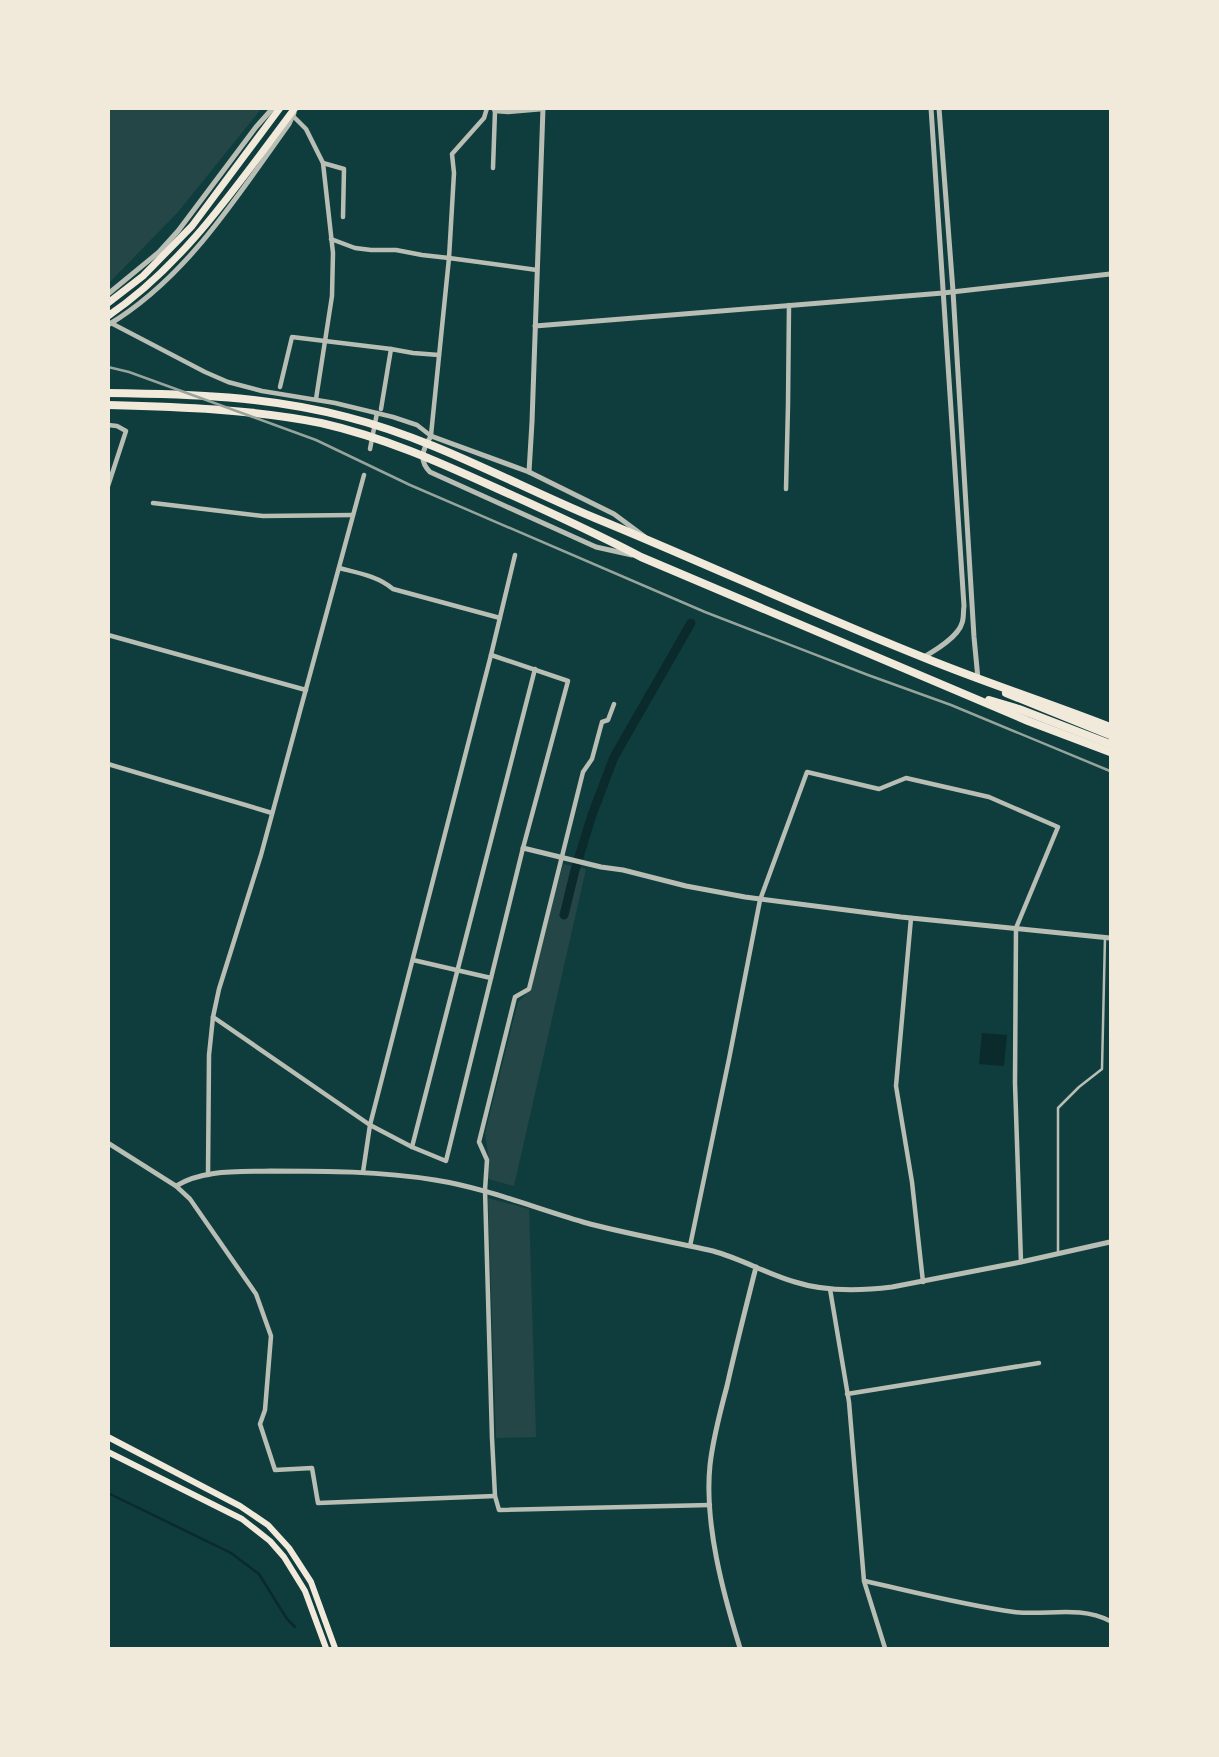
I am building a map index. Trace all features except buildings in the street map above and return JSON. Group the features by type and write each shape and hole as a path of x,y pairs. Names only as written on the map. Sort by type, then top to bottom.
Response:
{"highway":[{"path":"108,393 228,396 325,411 396,431 923,658 1111,727"},
{"path":"108,405 215,408 268,414 320,423 381,440 594,532 641,557 1034,724 1111,752"},
{"path":"978,679 1031,704 1111,736"},
{"path":"966,694 1019,709 1111,744"}],"main road":[{"path":"108,303 143,276 183,236 280,108"},
{"path":"109,321 182,252 295,111"},
{"path":"108,1437 240,1506 268,1525 294,1555 311,1583 335,1648"},
{"path":"108,1452 242,1519 270,1542 284,1557 305,1591 326,1648"}],"street":[{"path":"108,294 159,252 178,231 273,108"},
{"path":"487,108 484,118 453,154 449,258 431,436 422,453 422,462 430,472 596,547 641,557"},
{"path":"923,658 959,629 963,614 931,108"},
{"path":"939,108 978,679"},
{"path":"493,168 494,110 508,112 543,109 528,472"},
{"path":"295,111 323,163 333,253 332,296 316,400"},
{"path":"323,163 344,169 343,217"},
{"path":"938,218 947,218"},
{"path":"331,239 355,248 396,250 537,270"},
{"path":"535,327 943,293 1111,274"},
{"path":"786,489 789,305"},
{"path":"109,321 219,379 262,391 379,411 417,425 431,436 528,472 614,514 647,539"},
{"path":"280,387 292,337 391,348 413,354 439,355"},
{"path":"370,449 391,348"},
{"path":"108,425 126,431 108,486"},
{"path":"208,1175 209,1055 219,989 272,813 364,475"},
{"path":"153,503 263,516 354,515"},
{"path":"363,1172 370,1125 515,555"},
{"path":"339,568 376,578 393,589 500,618"},
{"path":"108,635 306,690"},
{"path":"213,1017 370,1125 446,1161 523,848 568,681 491,655"},
{"path":"412,1147 535,670"},
{"path":"614,704 608,720 602,722 592,759 583,772 529,989 515,997 479,1142 487,1160 485,1190 495,1496 499,1510 710,1506"},
{"path":"108,764 272,813"},
{"path":"690,1245 760,900 807,772 879,789 906,778 989,797 1058,827 1016,928 1015,1083 1021,1262"},
{"path":"523,848 708,891 760,900 1108,937"},
{"path":"911,918 896,1086 912,1182 923,1282"},
{"path":"413,960 491,978"},
{"path":"108,1143 176,1186 190,1199 256,1294 271,1336 265,1410 260,1424 275,1470 312,1468 318,1503 495,1496"},
{"path":"176,1186 208,1175 260,1172 363,1172 434,1180 485,1190 587,1223 690,1245 729,1256 797,1283 830,1289 872,1289 923,1282 1111,1242"},
{"path":"740,1648 718,1562 710,1506 710,1467 716,1429 755,1267"},
{"path":"830,1289 849,1402 864,1581 885,1648"},
{"path":"847,1394 1039,1363"},
{"path":"864,1581 1017,1612 1065,1611 1103,1617 1111,1621"}],"lane":[{"path":"1058,1253 1059,1108 1079,1087 1102,1069 1108,937"}],"shaded area":[{"path":"109,108 261,109 178,212 109,283"},
{"path":"563,864 586,869 514,1186 488,1179 489,1160 485,1133 518,1002 530,990"},
{"path":"982,1033 1007,1035 1004,1066 979,1064"},
{"path":"488,1198 529,1209 536,1437 496,1438"}],"waterway":[{"path":"564,915 592,815 614,757 691,623"},
{"path":"108,1493 231,1553 259,1574 287,1619 295,1627"}],"railway":[{"path":"108,367 129,372 316,440 410,485 705,612 951,705 1110,771"}]}
